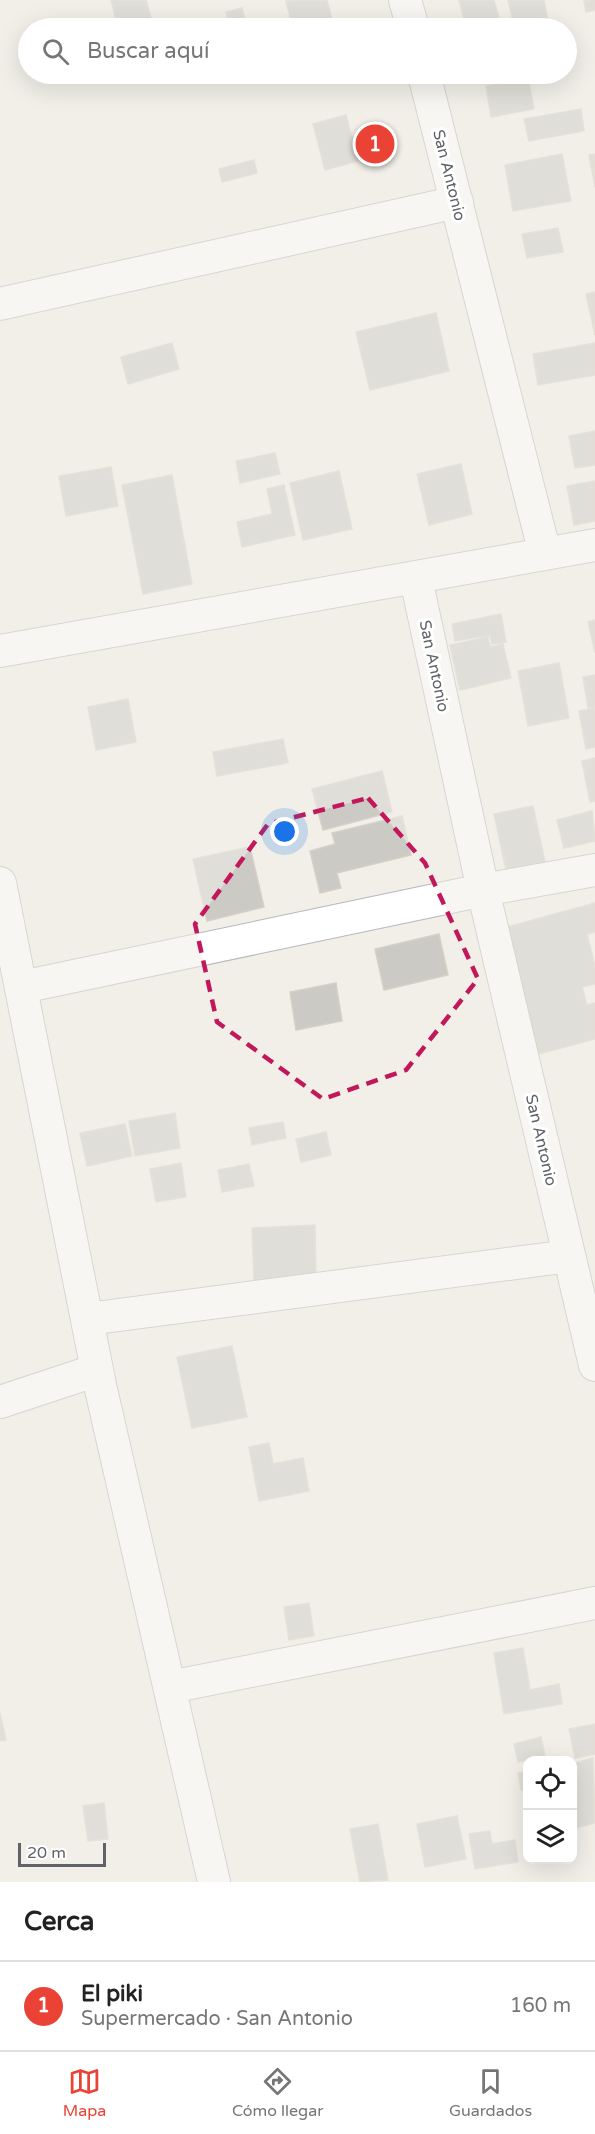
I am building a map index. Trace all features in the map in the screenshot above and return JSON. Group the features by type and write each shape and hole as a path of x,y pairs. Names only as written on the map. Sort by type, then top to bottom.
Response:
{"street":[{"path":"405,0 410,18"},
{"name":"San Antonio","path":"427,84 545,554"},
{"path":"0,304 458,202"},
{"path":"0,651 416,579 595,545"},
{"name":"San Antonio","path":"416,579 483,890 595,1365"},
{"path":"22,987 483,890 595,870"},
{"path":"0,883 99,1378 214,1882"},
{"path":"88,1319 570,1256"},
{"path":"0,1401 99,1378"},
{"path":"170,1687 595,1603"}],"highlighted area":[{"path":"368,798 425,863 478,979 406,1070 323,1099 217,1022 195,924 268,824"}],"building":[{"path":"111,0 146,0 151,18 116,18"},
{"path":"327,0 332,18 290,18 286,1"},
{"path":"459,0 494,0 499,18 464,18"},
{"path":"508,0 544,0 547,18 512,18"},
{"path":"595,0 595,10 586,12 584,1"},
{"path":"242,8 244,18 228,18 226,12"},
{"path":"529,84 534,109 491,117 486,86"},
{"path":"581,109 584,131 529,141 524,119"},
{"path":"346,115 352,138 381,130 387,153 325,170 313,124"},
{"path":"562,154 571,201 513,211 505,165"},
{"path":"595,154 595,187 589,155"},
{"path":"254,160 257,173 222,182 219,169"},
{"path":"558,228 563,252 527,258 522,234"},
{"path":"595,292 595,335 586,294"},
{"path":"436,313 449,371 370,390 356,332"},
{"path":"172,343 179,369 128,384 121,357"},
{"path":"595,343 595,375 538,385 533,354"},
{"path":"595,431 595,465 575,468 569,436"},
{"path":"275,453 280,474 240,483 236,461"},
{"path":"461,464 472,514 429,525 417,474"},
{"path":"111,467 118,506 66,516 59,476"},
{"path":"339,471 352,529 303,540 290,483"},
{"path":"172,475 192,584 143,594 122,485"},
{"path":"595,481 595,521 574,525 567,486"},
{"path":"284,485 295,535 242,547 237,522 272,514 267,489"},
{"path":"501,614 506,642 492,644 490,635 455,641 452,624"},
{"path":"595,620 595,653 588,622"},
{"path":"488,637 490,647 503,644 511,678 460,690 450,645"},
{"path":"559,663 569,718 528,726 518,671"},
{"path":"595,675 595,707 588,708 583,677"},
{"path":"128,699 136,742 96,750 88,707"},
{"path":"595,708 595,747 586,749 579,711"},
{"path":"283,739 288,763 217,776 213,752"},
{"path":"595,758 595,801 590,802 582,761"},
{"path":"382,771 392,812 323,830 312,789"},
{"path":"533,806 545,862 506,870 494,814"},
{"path":"592,811 595,841 564,848 557,820"},
{"path":"402,816 411,855 337,873 341,888 320,893 310,851 335,844 332,833"},
{"path":"250,847 264,907 207,921 193,859"},
{"path":"595,903 595,932 587,934 595,966 595,984 582,987 587,1005 595,1003 595,1039 538,1054 504,928"},
{"path":"439,934 448,975 384,990 375,949"},
{"path":"336,983 342,1021 296,1030 290,992"},
{"path":"175,1113 180,1148 135,1156 129,1121"},
{"path":"283,1122 286,1138 252,1145 249,1128"},
{"path":"125,1124 132,1156 87,1166 80,1133"},
{"path":"326,1132 331,1155 301,1162 296,1139"},
{"path":"181,1163 186,1197 156,1202 150,1169"},
{"path":"249,1164 254,1186 222,1192 218,1170"},
{"path":"315,1225 316,1278 254,1281 252,1228"},
{"path":"232,1346 247,1417 192,1428 177,1357"},
{"path":"269,1443 273,1464 303,1458 309,1491 259,1501 249,1447"},
{"path":"309,1603 314,1636 289,1640 284,1607"},
{"path":"523,1648 530,1690 559,1684 562,1704 504,1714 494,1653"},
{"path":"0,1713 6,1740 0,1741"},
{"path":"595,1724 595,1754 577,1758 575,1756 569,1729"},
{"path":"541,1737 545,1756 523,1756 523,1761 518,1762 514,1744"},
{"path":"593,1758 595,1823 577,1828 577,1810 577,1763"},
{"path":"523,1772 523,1790 521,1790 518,1773"},
{"path":"104,1803 108,1839 88,1841 83,1806"},
{"path":"457,1816 466,1859 425,1867 417,1824"},
{"path":"378,1824 388,1880 360,1882 350,1829"},
{"path":"490,1831 492,1844 515,1840 518,1862 475,1869 469,1834"}],"place":[{"name":"El piki","path":"375,144"}]}
